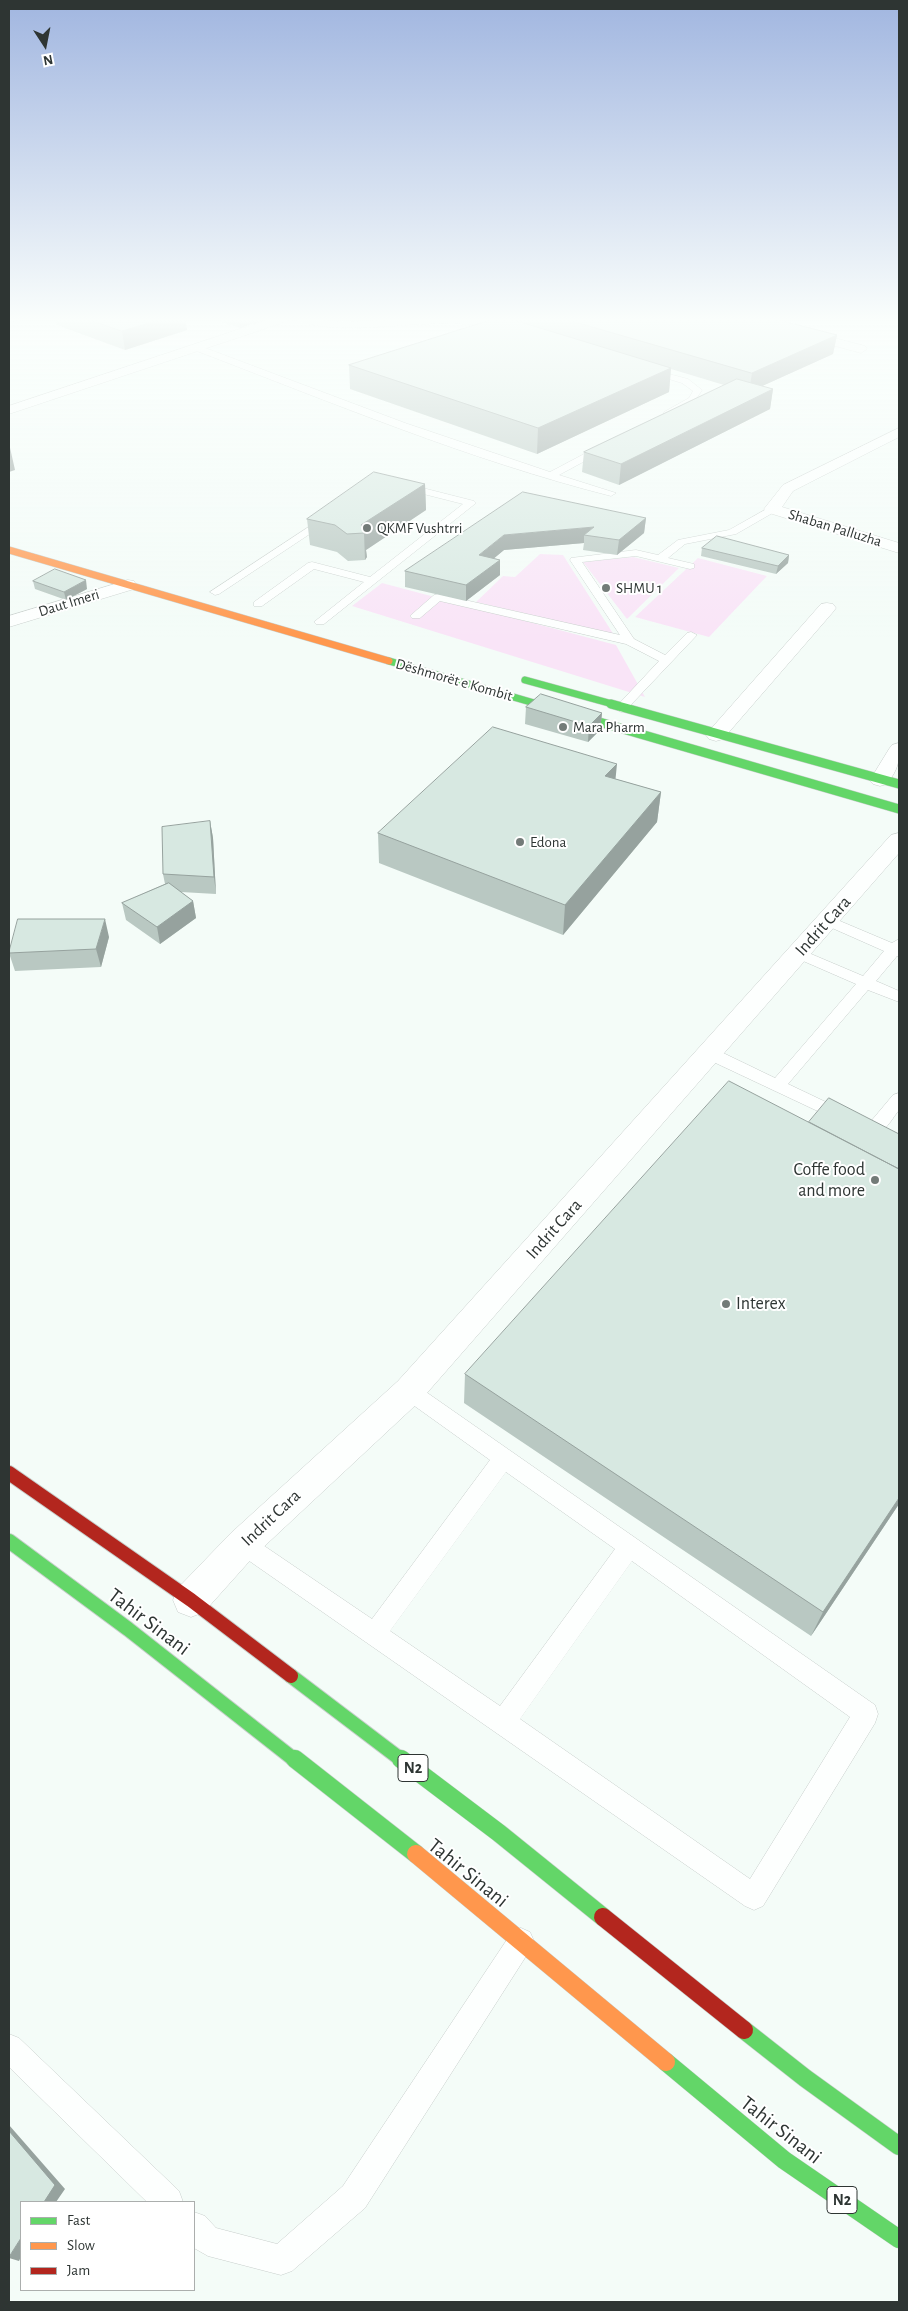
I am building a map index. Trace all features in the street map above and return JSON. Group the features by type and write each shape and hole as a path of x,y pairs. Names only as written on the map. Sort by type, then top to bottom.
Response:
{"street":[{"name":"Shaban Palluzha","path":"899,432 788,488 772,508 899,548"},
{"name":"Dëshmorët e Kombit","path":"9,550 899,809"},
{"name":"Daut Imeri","path":"9,622 128,585"},
{"path":"210,590 232,597"},
{"path":"254,603 276,609"},
{"path":"716,735 827,608"},
{"path":"315,621 337,627"},
{"path":"370,655 383,646"},
{"name":"Dëshmorët e Kombit","path":"510,676 890,782 899,749"},
{"path":"645,735 660,719"},
{"name":"Indrit Cara","path":"191,1600 243,1544 409,1391 711,1054 899,840"},
{"name":"N2","path":"9,1473 191,1600 499,1833 805,2078 899,2146"},
{"name":"Tahir Sinani","path":"9,1541 136,1635 414,1853 784,2160 899,2240"}],"lane":[{"path":"398,425 550,476 610,493"},
{"path":"550,476 609,445"},
{"path":"315,621 372,581 471,503 392,483"},
{"path":"660,559 682,542 732,532 772,508"},
{"path":"210,590 335,512"},
{"path":"630,641 575,560 636,553 690,566"},
{"path":"254,603 312,564 372,581"},
{"path":"416,616 438,597 630,641 666,660"},
{"path":"621,708 691,634"},
{"path":"777,1086 866,982 898,949 828,921"},
{"path":"799,954 899,997"},
{"path":"711,1054 890,1139"},
{"path":"873,1130 899,1099"},
{"path":"243,1544 375,1633 754,1897 866,1714 409,1391"},
{"path":"375,1633 503,1459"},
{"path":"503,1722 630,1546"},
{"path":"195,2228 208,2241 281,2260 354,2197 521,1941"},
{"path":"9,2048 167,2201"}],"shaded area":[{"path":"540,554 563,555 614,635 476,602 503,576 515,577"},
{"path":"633,557 679,568 627,619 583,562"},
{"path":"698,558 767,576 709,637 635,617"},
{"path":"382,583 616,645 645,697 352,606"}],"building":[{"path":"529,425 545,425 538,428"},
{"path":"641,425 700,425 621,464 584,452"},
{"path":"374,472 425,484 361,525 365,530 364,533 347,534 335,525 307,519"},
{"path":"523,492 646,518 619,540 584,535 594,527 504,535 479,555 500,560 466,585 405,571"},
{"path":"717,536 789,555 778,566 702,548"},
{"path":"55,569 86,580 64,592 33,581"},
{"path":"541,694 602,713 589,726 526,707"},
{"name":"Edona","path":"493,727 617,764 605,776 661,792 565,905 378,833"},
{"path":"210,821 214,877 163,874 162,827"},
{"path":"169,883 193,901 157,927 122,903"},
{"path":"18,919 105,919 96,949 9,953"},
{"name":"Interex","path":"729,1081 899,1169 899,1498 823,1612 465,1374"},
{"path":"829,1098 899,1134 899,1169 809,1122"},
{"path":"9,2131 55,2185 45,2201 20,2201 20,2240 9,2257"}],"traffic: fast":[{"path":"389,661 899,809"},
{"path":"525,680 899,784"},
{"path":"9,1541 128,1629 416,1854"},
{"path":"291,1676 499,1833 603,1917"},
{"path":"744,2030 805,2078 899,2146"},
{"path":"666,2062 784,2160 899,2239"}],"traffic: slow":[{"path":"9,550 389,661"},
{"path":"416,1854 666,2062"}],"traffic: jam":[{"path":"9,1473 191,1600 291,1676"},
{"path":"603,1917 744,2030"}],"place":[{"name":"QKMF Vushtrri","path":"367,528"},
{"name":"SHMU 1","path":"606,588"},
{"name":"Mara Pharm","path":"563,727"},
{"name":"Edona","path":"520,842"},
{"name":"Coffe food and more","path":"875,1180"},
{"name":"Interex","path":"726,1304"}]}
